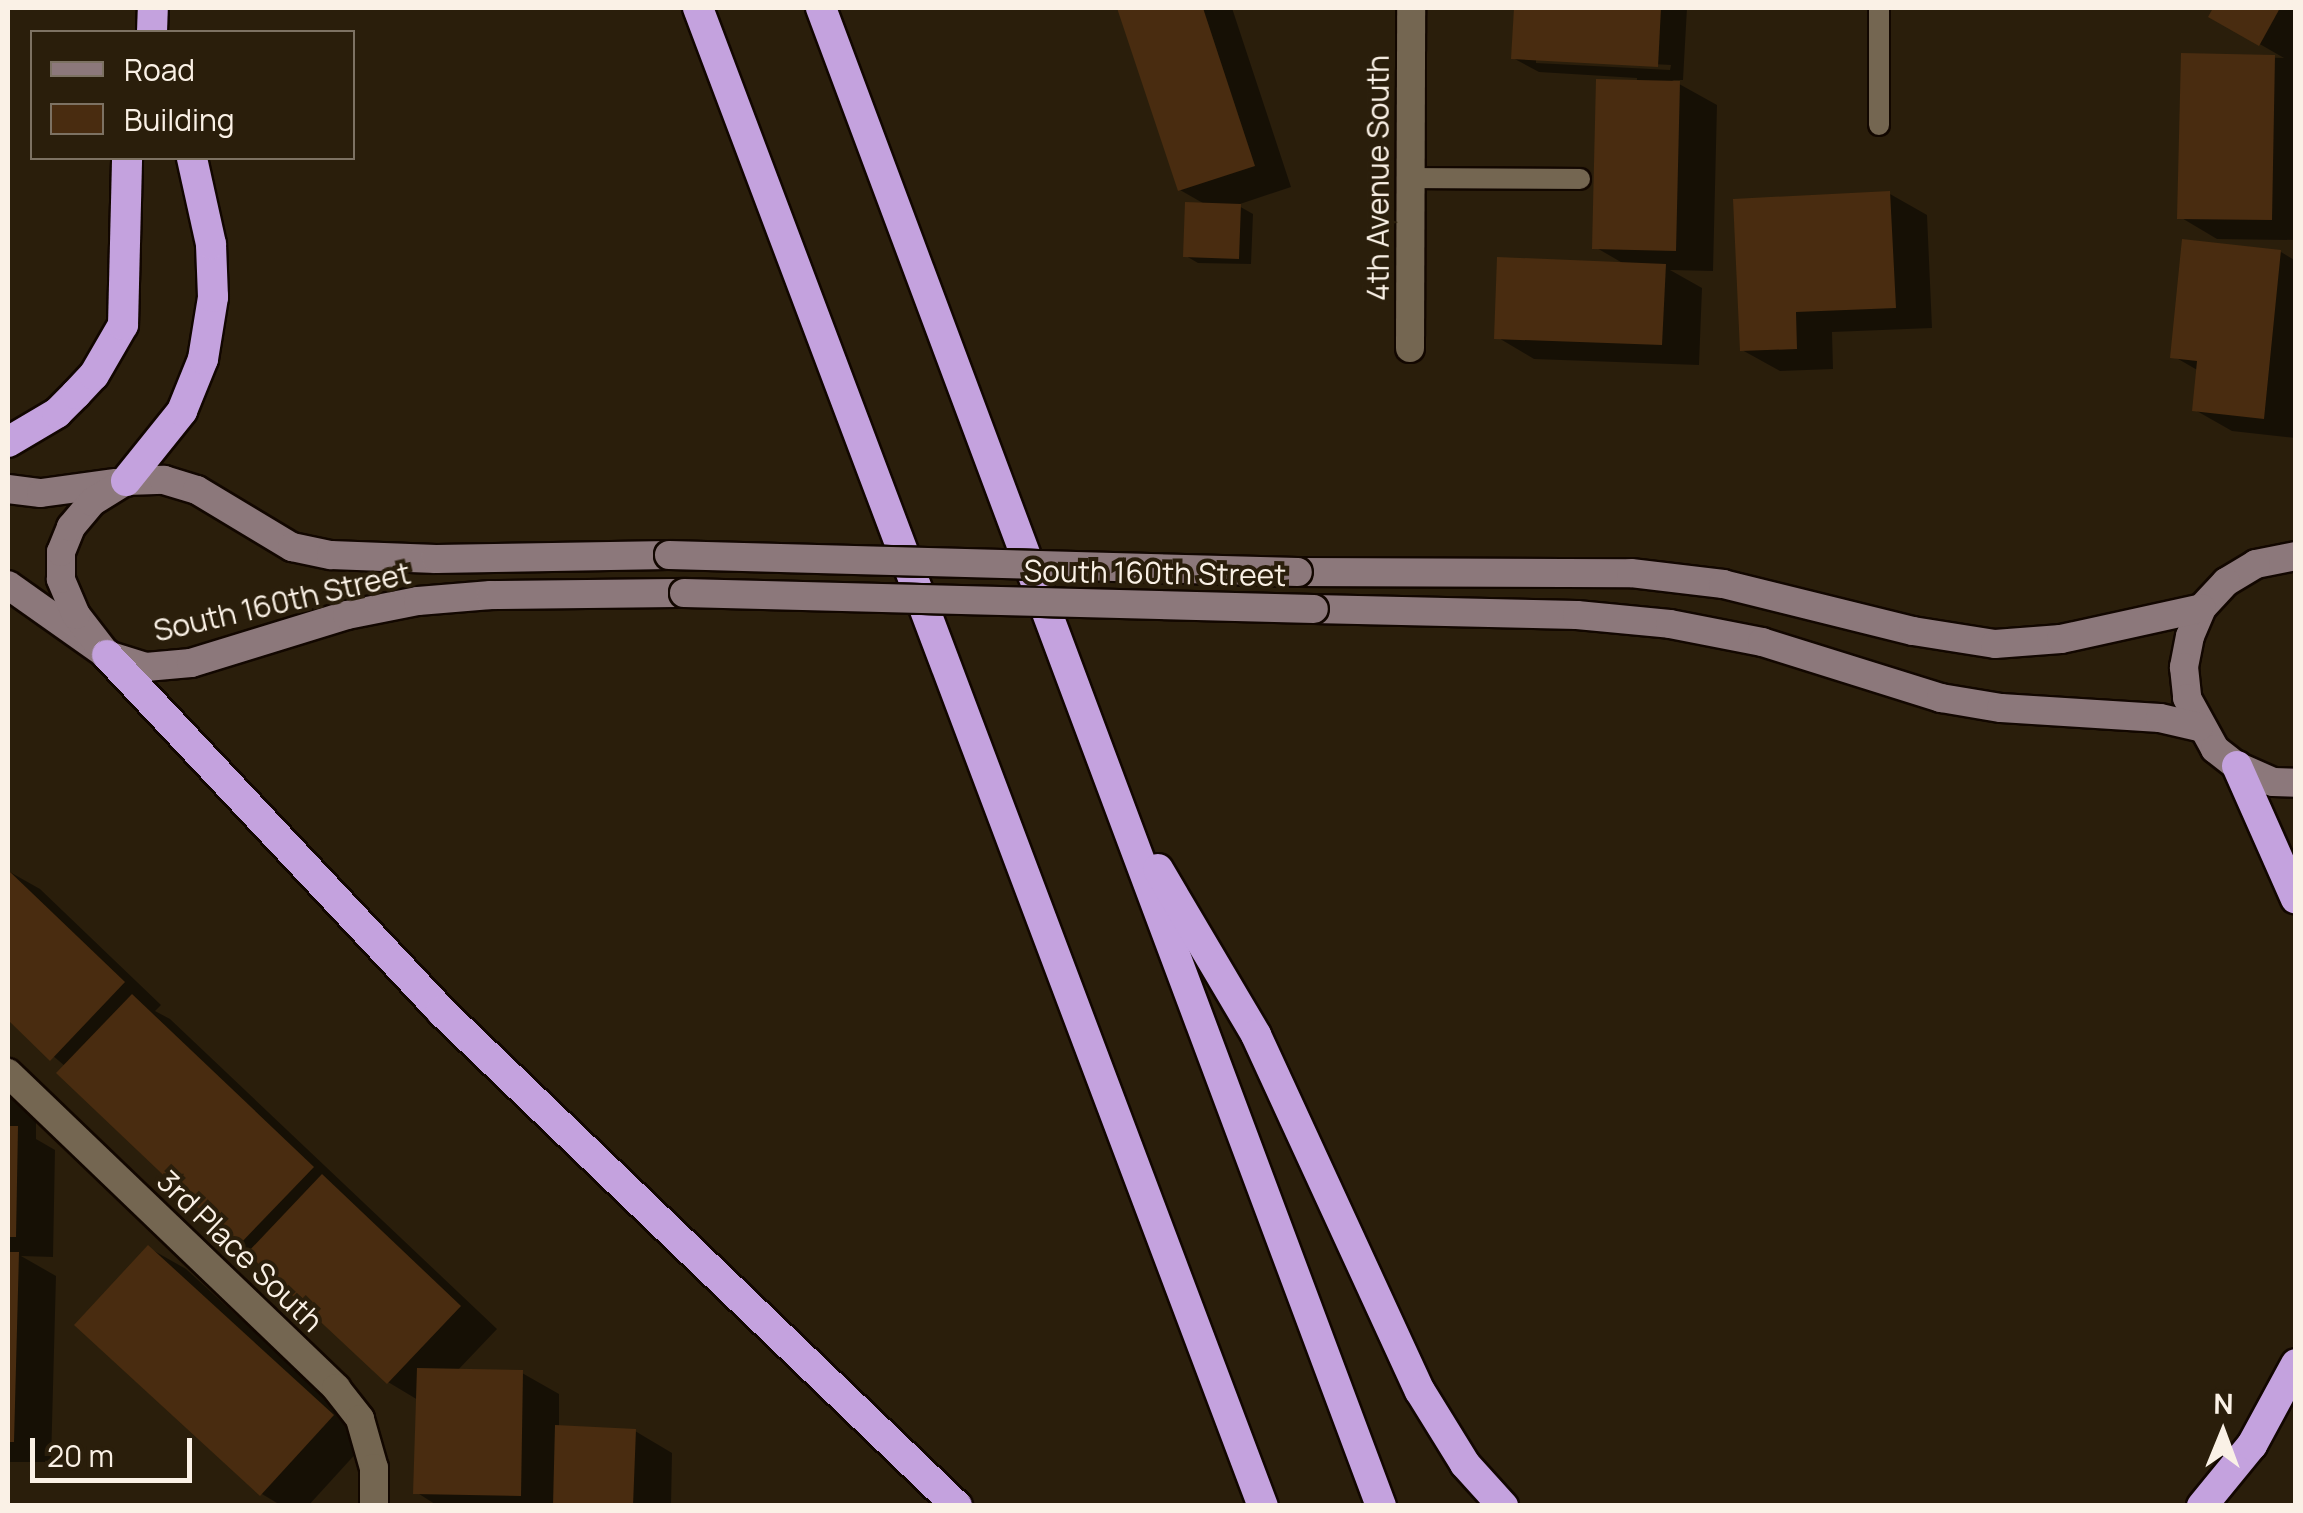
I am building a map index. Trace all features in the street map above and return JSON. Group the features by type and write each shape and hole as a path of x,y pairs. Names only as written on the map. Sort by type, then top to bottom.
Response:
{"highway":[{"path":"698,8 1263,1506"},
{"path":"821,8 1380,1506"},
{"path":"8,442 57,413 85,385 123,325 127,160"},
{"path":"126,481 182,411 203,359 213,297 211,244 192,160"},
{"path":"107,655 442,1012 956,1506"},
{"path":"2237,766 2296,898"},
{"path":"1118,802 1256,1035 1420,1392 1465,1464 1503,1506"},
{"path":"2202,1506 2252,1445 2296,1364"}],"main road":[{"name":"South 160th Street","path":"8,488 41,492 164,480 197,490 292,547 331,555 669,555 1298,572 1631,573 1723,584 1914,631 1995,644 2061,639 2202,608"},
{"path":"107,655 76,615 61,579 61,552 71,527 92,502 126,481"},
{"path":"2296,556 2256,564 2226,582 2202,608 2190,636 2184,667 2187,698 2199,727 2237,766 2273,782 2296,783"},
{"name":"South 160th Street","path":"8,585 107,655 146,667 191,664 347,615 418,601 491,595 684,593 1577,615 1670,624 1762,642 1940,698 2002,708 2130,714 2199,727"}],"street":[{"name":"4th Avenue South","path":"1410,348 1411,8"},
{"name":"3rd Place South","path":"8,1073 336,1388 360,1419 374,1468 374,1506"}],"lane":[{"path":"1878,8 1879,124"},
{"path":"1411,178 1580,179"}],"building":[{"path":"1117,8 1203,8 1255,166 1178,191"},
{"path":"1514,8 1661,8 1658,67 1511,59"},
{"path":"2213,8 2280,8 2259,46 2208,17"},
{"path":"2181,53 2275,55 2272,220 2177,219"},
{"path":"1596,79 1680,81 1676,251 1592,249"},
{"path":"1890,191 1896,308 1796,312 1797,349 1740,351 1733,199"},
{"path":"1185,202 1241,204 1239,259 1183,257"},
{"path":"2182,239 2281,250 2264,419 2192,411 2197,361 2170,358"},
{"path":"1497,257 1666,264 1662,345 1494,339"},
{"path":"8,870 125,982 50,1061 8,1020"},
{"path":"132,994 314,1167 238,1246 56,1073"},
{"path":"8,1126 18,1126 16,1237 8,1237"},
{"path":"322,1174 461,1306 387,1384 247,1253"},
{"path":"148,1245 334,1415 260,1496 74,1325"},
{"path":"8,1252 19,1252 14,1442 8,1442"},
{"path":"417,1368 523,1370 521,1496 413,1494"},
{"path":"555,1425 636,1429 633,1506 553,1506"}]}
